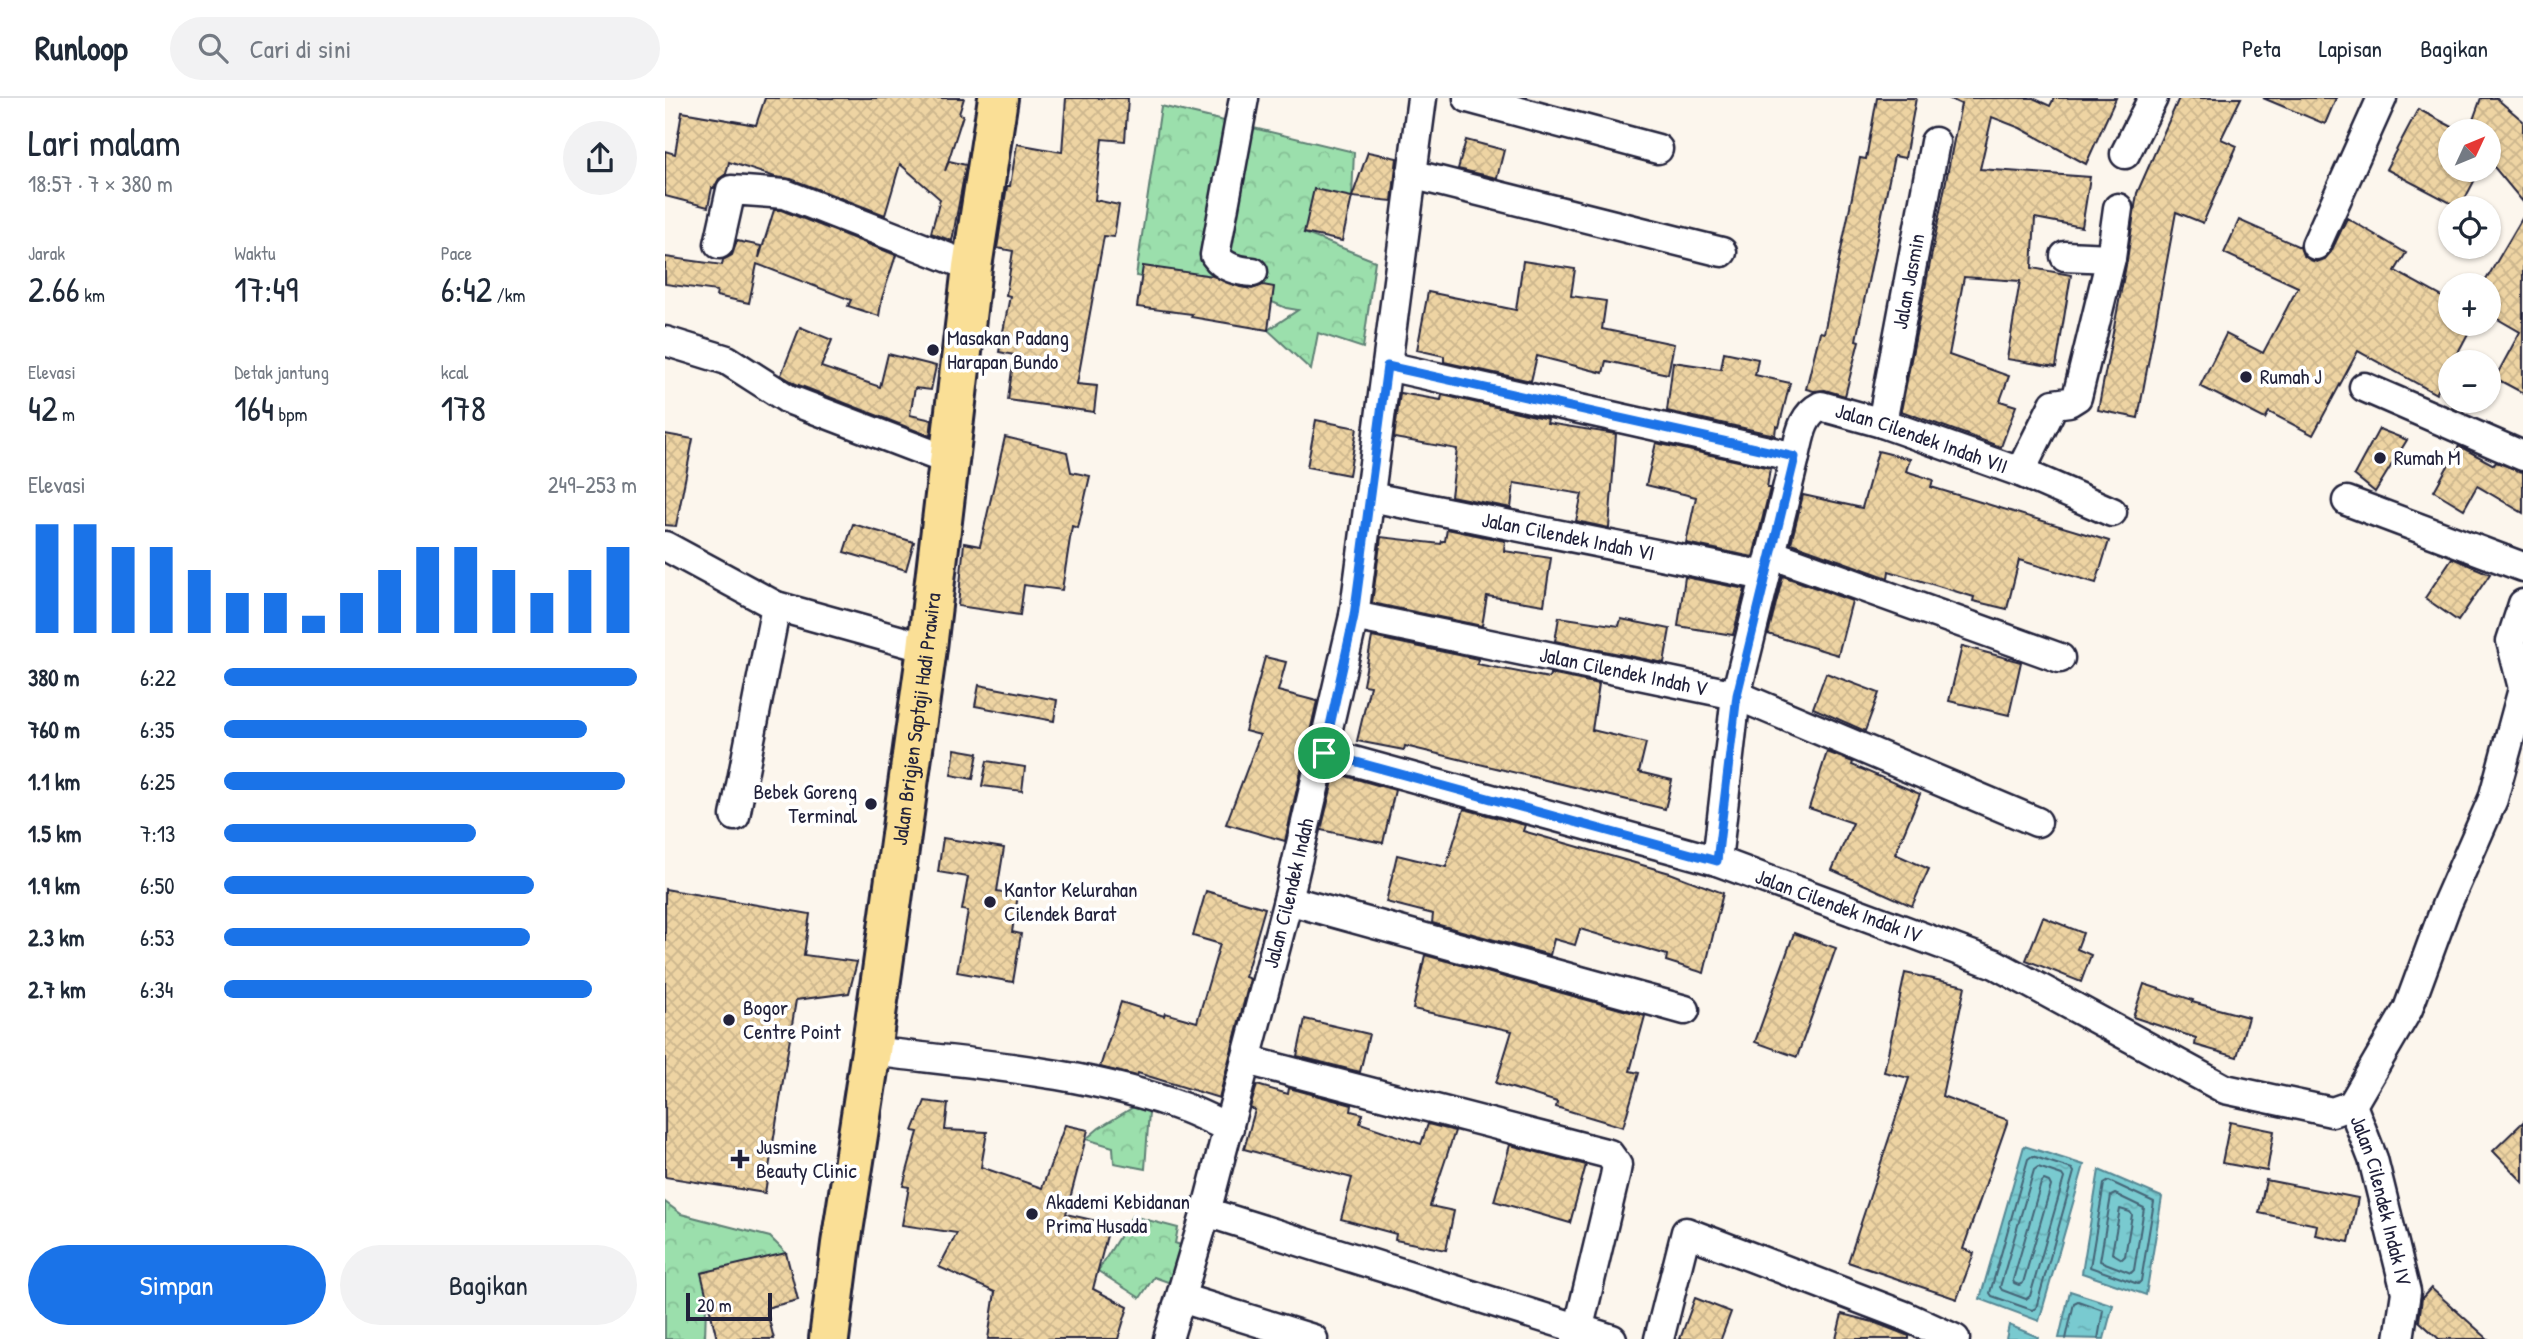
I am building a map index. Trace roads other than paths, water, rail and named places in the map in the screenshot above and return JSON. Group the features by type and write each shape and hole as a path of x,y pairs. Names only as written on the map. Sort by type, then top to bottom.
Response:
{"main road":[{"name":"Jalan Brigjen Saptaji Hadi Prawira","path":"829,1339 927,648 972,267 998,98"}],"street":[{"path":"1244,98 1215,255 1220,262 1231,268 1253,272"},
{"name":"Jalan Cilendek Indah","path":"1168,1339 1229,1128 1288,900 1354,616 1422,98"},
{"path":"1468,98 1658,149"},
{"path":"2125,154 2153,98"},
{"path":"2316,245 2382,98"},
{"name":"Jalan Jasmin","path":"1882,423 1935,142"},
{"path":"1412,174 1722,251"},
{"path":"719,244 731,190 774,192 972,267"},
{"path":"2020,472 2054,404 2069,402 2077,397 2111,258 2118,208"},
{"path":"2065,256 2111,258"},
{"path":"665,341 727,360 788,399 950,461"},
{"path":"1387,366 1795,457 1737,695 1717,861"},
{"path":"2364,387 2523,456"},
{"name":"Jalan Cilendek Indah VII","path":"1795,457 1805,418 1821,406 1882,423 2020,472 2112,512"},
{"name":"Jalan Cilendek Indah VI","path":"1371,497 1768,565 2060,657"},
{"path":"2347,501 2523,567"},
{"path":"665,546 776,606 927,648"},
{"path":"2342,1109 2408,1009 2446,906 2493,799 2523,688 2511,641 2523,604"},
{"path":"735,816 776,606"},
{"name":"Jalan Cilendek Indah V","path":"1354,616 1737,695 2037,822"},
{"name":"Jalan Cilendek Indak IV","path":"1324,753 1717,861 1995,964 2225,1089 2342,1109 2373,1159 2406,1292 2399,1339"},
{"path":"1288,900 1685,1010"},
{"path":"871,1051 1071,1078 1173,1105 1229,1128"},
{"path":"1246,1060 1609,1154 1617,1165 1577,1334"},
{"path":"1206,1212 1577,1334 1612,1339"},
{"path":"1659,1339 1686,1232 1905,1316 1955,1339"},
{"path":"1181,1298 1313,1339"}],"water":[{"path":"2024,1146 2084,1165 2039,1321 1980,1299"},
{"path":"2099,1170 2162,1197 2146,1295 2082,1273"},
{"path":"2070,1291 2113,1305 2104,1339 2059,1338"},
{"path":"2009,1325 2038,1337 2006,1339"}],"place":[{"name":"Masakan Padang Harapan Bundo","path":"933,350"},
{"name":"Rumah J","path":"2246,377"},
{"name":"Rumah M","path":"2380,458"},
{"name":"Bebek Goreng Terminal","path":"871,804"},
{"name":"Kantor Kelurahan Cilendek Barat","path":"990,902"},
{"name":"Bogor Centre Point","path":"729,1020"},
{"name":"Jusmine Beauty Clinic","path":"740,1159"},
{"name":"Akademi Kebidanan Prima Husada","path":"1032,1214"}]}
